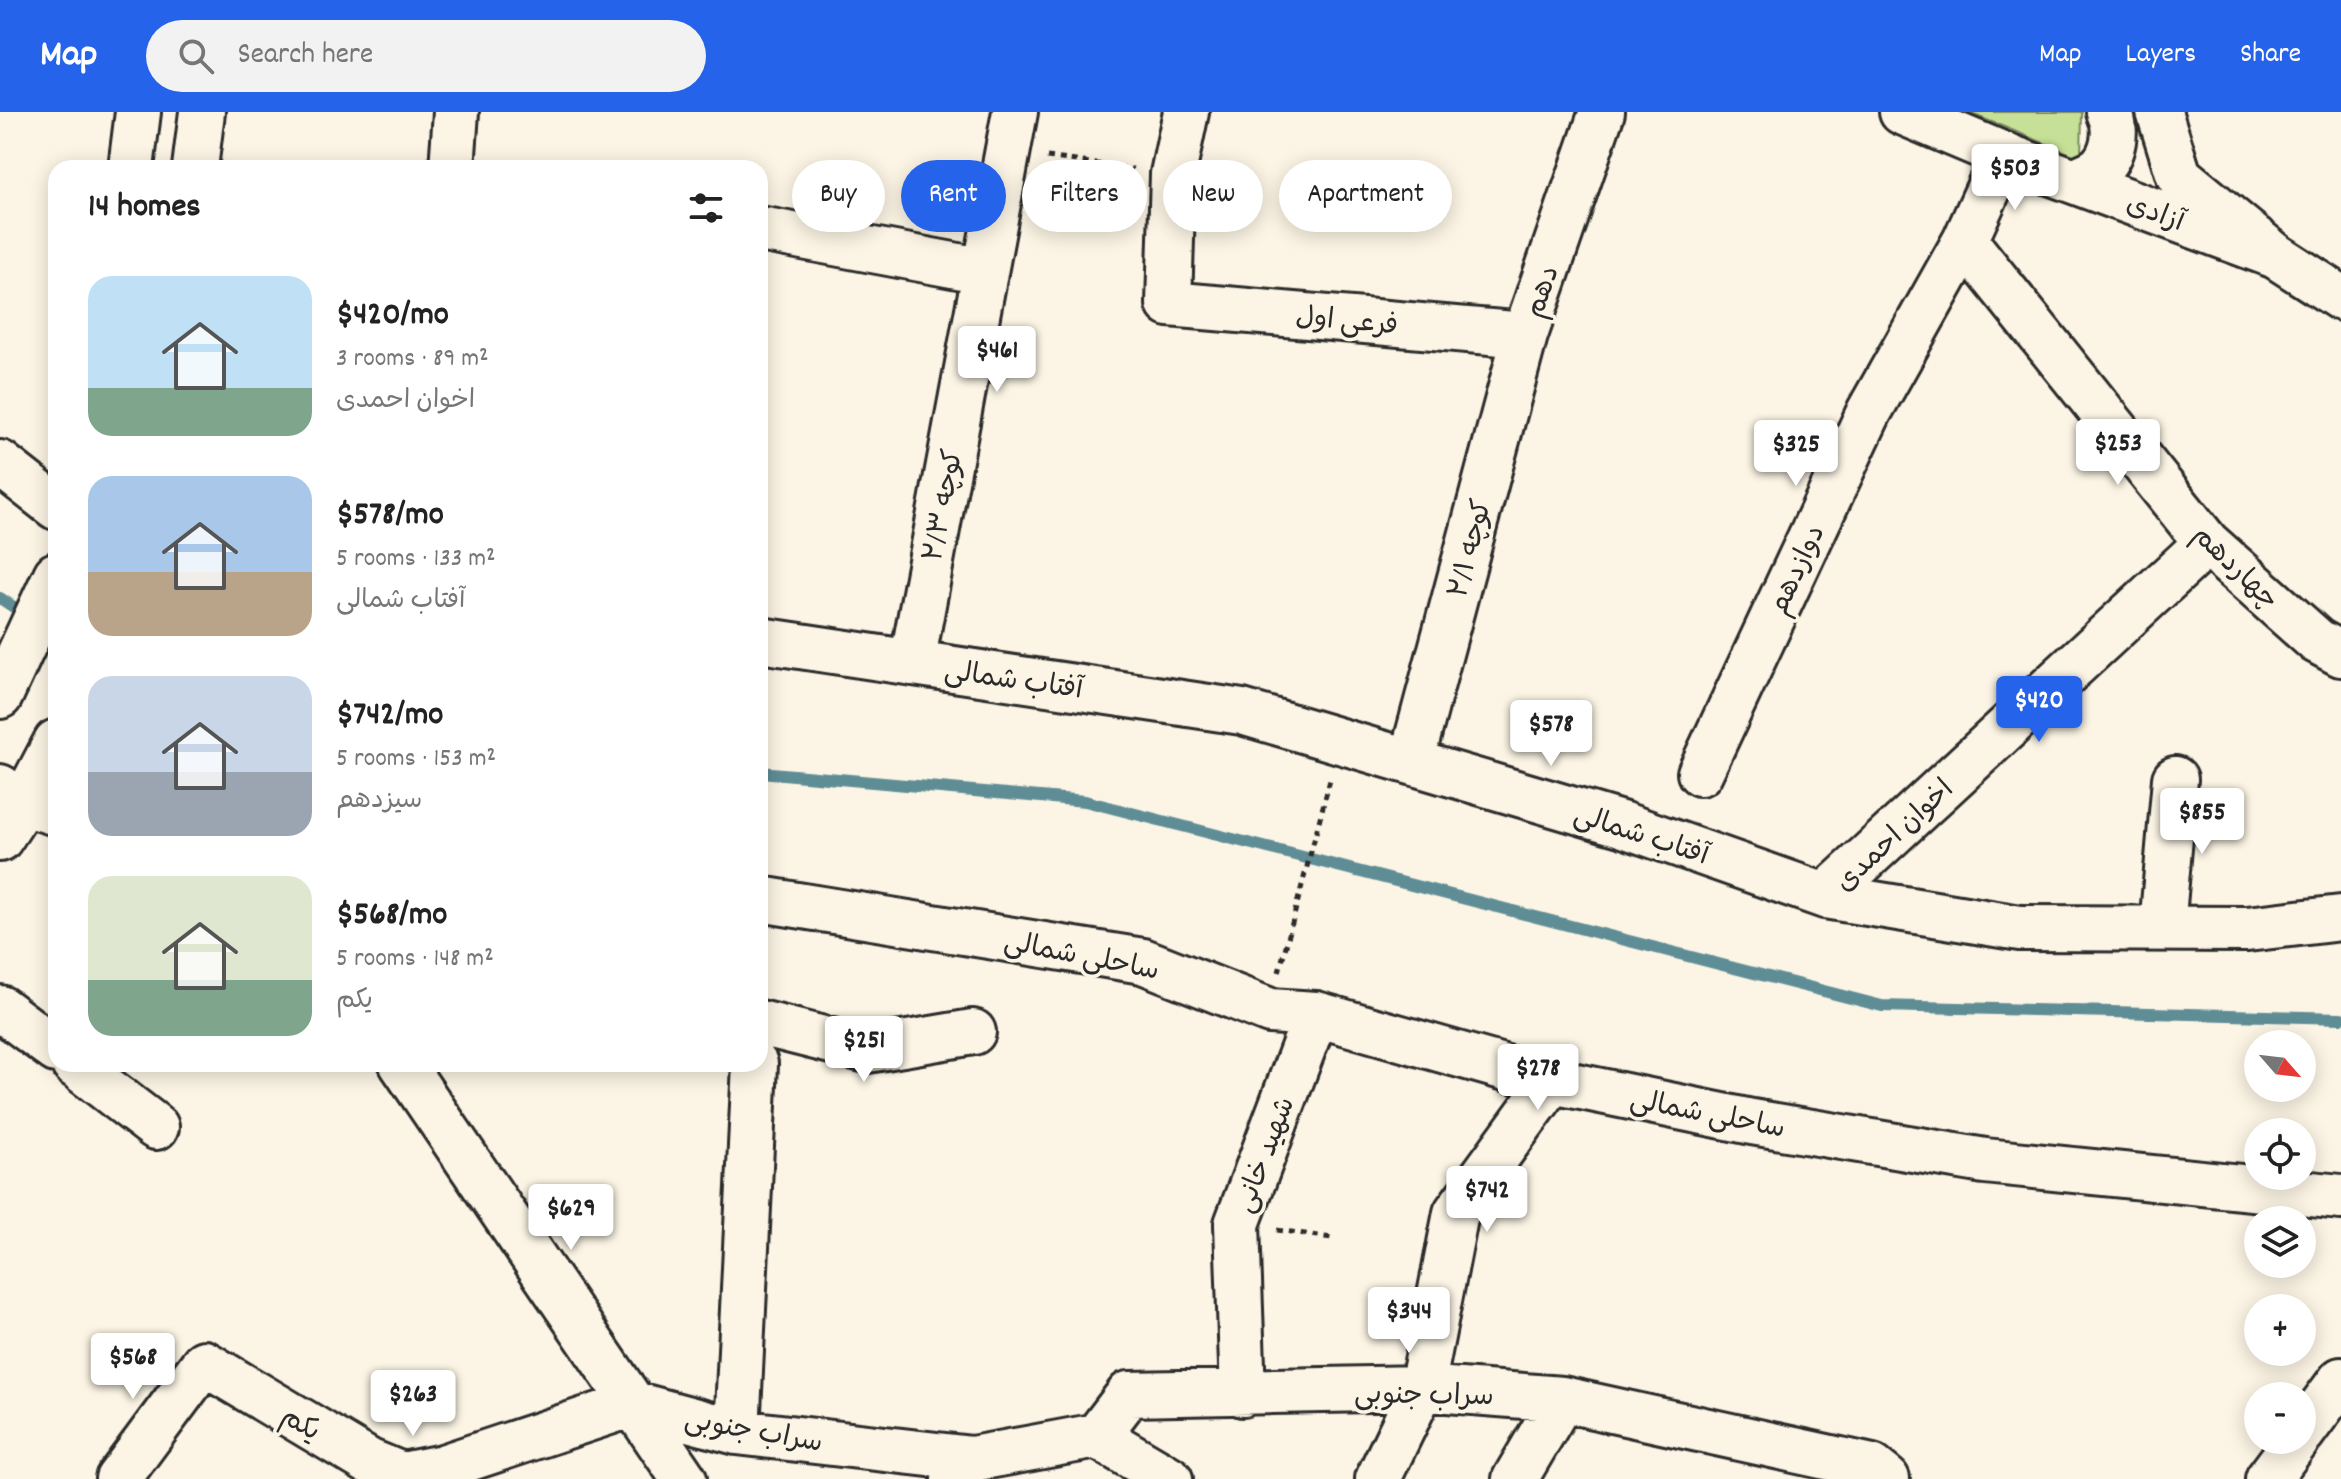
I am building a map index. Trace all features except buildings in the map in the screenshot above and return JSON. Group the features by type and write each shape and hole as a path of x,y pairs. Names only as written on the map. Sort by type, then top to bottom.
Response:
{"street":[{"path":"132,160 138,112"},
{"path":"196,160 202,112"},
{"path":"453,160 456,112"},
{"path":"1176,160 1186,112"},
{"name":"دهم","path":"1525,335 1602,112"},
{"name":"آزادی","path":"1902,112 2004,155 2276,256"},
{"path":"2074,181 2099,168 2110,150 2115,125 2109,112"},
{"path":"2159,112 2179,176 2276,256 2341,298"},
{"name":"کوچه ۲/۳","path":"912,663 1011,132"},
{"name":"دوازدهم","path":"1700,773 1869,412 1965,241 2004,155"},
{"path":"768,230 985,271"},
{"name":"فرعی اول","path":"1171,232 1169,304 1525,335"},
{"name":"چهاردهم","path":"1965,241 2207,543 2317,641 2341,654"},
{"name":"کوچه ۲/۱","path":"1411,762 1525,335"},
{"path":"0,463 48,501"},
{"name":"اخوان احمدی","path":"1825,896 2207,543"},
{"path":"0,696 48,592"},
{"name":"آفتاب شمالی","path":"768,641 1242,712 1621,824 1825,896 2020,928 2247,929 2341,918"},
{"path":"0,839 27,801 48,759"},
{"path":"2162,928 2175,779"},
{"name":"ساحلی شمالی","path":"768,900 1143,961 1270,1011 1316,1014 1552,1081 1752,1122 1985,1161 2341,1197"},
{"path":"0,1008 48,1044"},
{"name":"شهید خانی","path":"1243,1394 1237,1224 1316,1014"},
{"path":"768,1025 867,1050 973,1032"},
{"path":"84,1072 156,1127"},
{"path":"407,1072 684,1479"},
{"path":"737,1432 755,1072"},
{"path":"1378,1479 1422,1388 1456,1213 1552,1081"},
{"name":"یکم","path":"118,1479 204,1363 368,1461 402,1475 443,1467 633,1404"},
{"path":"2316,1414 2341,1380"},
{"name":"سراب جنوبی","path":"633,1404 737,1432 963,1469 1097,1436 1129,1394 1422,1388 1562,1399 1769,1462 1872,1467 1887,1479"},
{"path":"1515,1479 1562,1399"},
{"path":"1097,1436 1170,1479"},
{"path":"2268,1479 2287,1454"}],"path":[{"path":"1011,132 1163,171"},
{"path":"1282,957 1332,773"}],"green space":[{"path":"1967,112 2082,112 2081,158"}],"waterway":[{"path":"0,598 27,616"},
{"path":"768,773 1085,801 1882,1006 2341,1018"}]}
